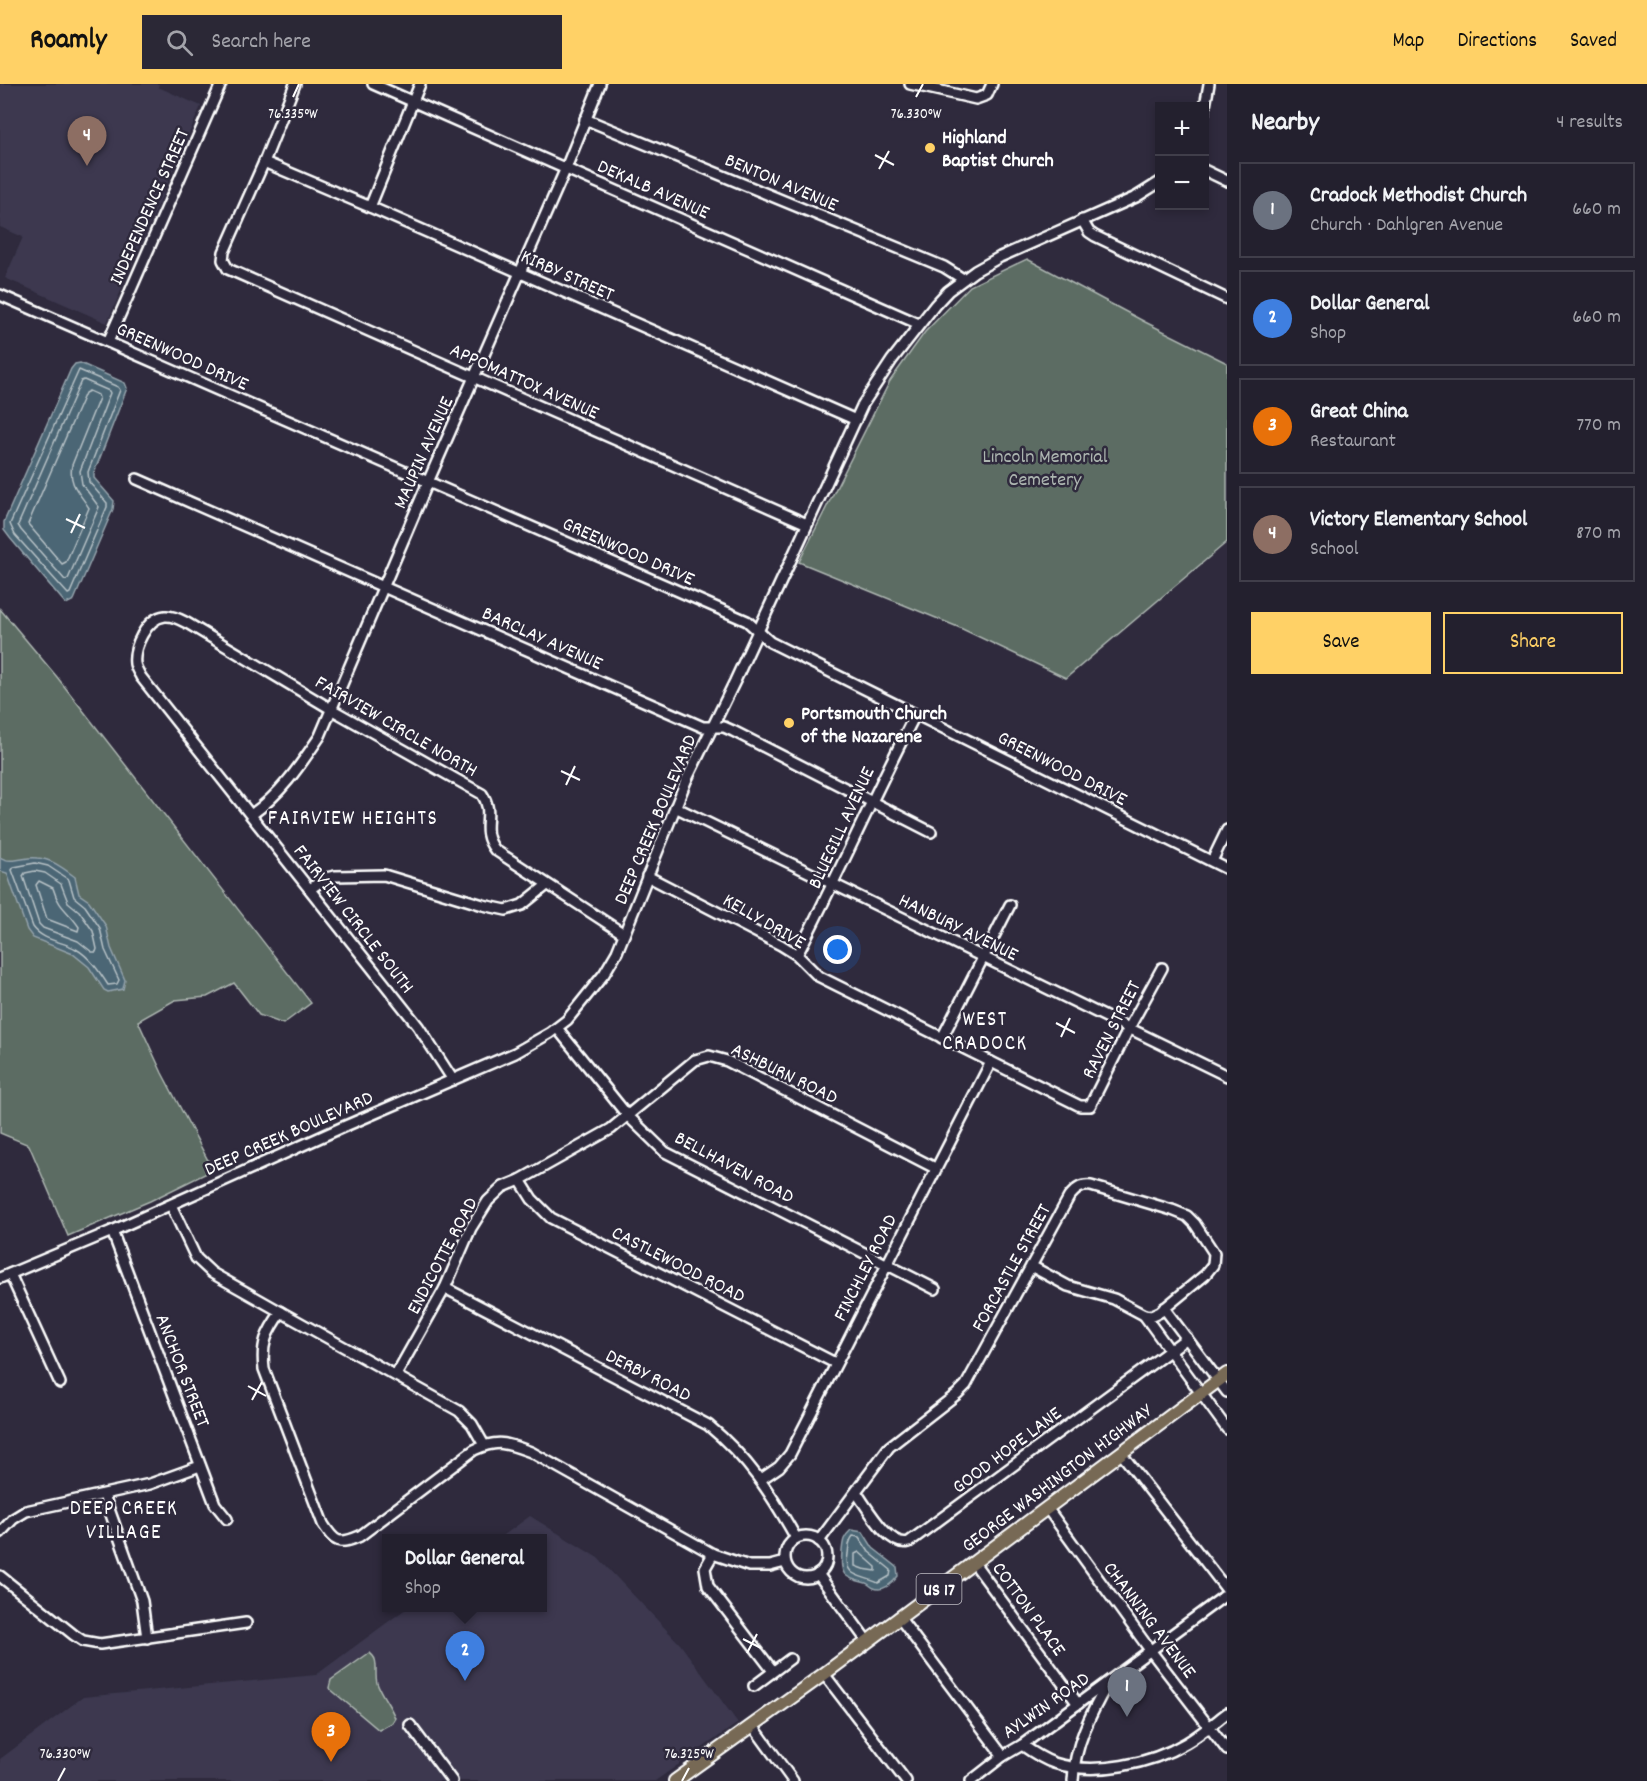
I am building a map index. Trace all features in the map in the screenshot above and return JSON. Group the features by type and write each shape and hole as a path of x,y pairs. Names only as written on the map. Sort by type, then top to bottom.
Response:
{"main road":[{"name":"GEORGE WASHINGTON HIGHWAY","path":"677,1780 824,1674 1223,1377"}],"street":[{"name":"INDEPENDENCE STREET","path":"108,342 221,84"},
{"path":"264,162 296,84"},
{"name":"DEKALB AVENUE","path":"374,84 919,324"},
{"path":"370,207 420,84"},
{"name":"MAUPIN AVENUE","path":"251,815 269,802 296,772 320,736 428,482 521,273 600,84"},
{"path":"910,84 976,99 987,95 992,84"},
{"path":"1205,102 1208,84"},
{"name":"BENTON AVENUE","path":"585,119 944,267 963,279"},
{"name":"KIRBY STREET","path":"264,162 856,420"},
{"name":"APPOMATTOX AVENUE","path":"264,162 224,252 223,260 228,269 807,524"},
{"path":"1209,172 1227,181"},
{"name":"DEEP CREEK BOULEVARD","path":"0,1278 112,1231 514,1053 567,1020 604,974 617,952 675,807 873,386 919,324 948,291 963,279 1000,257 1136,197 1155,185"},
{"path":"1082,220 1095,236 1227,299"},
{"name":"GREENWOOD DRIVE","path":"0,295 747,621 770,642 1227,869"},
{"name":"BARCLAY AVENUE","path":"137,479 703,727 724,727 733,731 931,832"},
{"name":"FAIRVIEW CIRCLE NORTH","path":"143,634 157,619 165,616 176,618 482,794 488,805 487,832 490,843 504,857 624,934"},
{"name":"FAIRVIEW CIRCLE SOUTH","path":"143,634 135,662 141,677 418,1026 453,1080"},
{"name":"BLUEGILL AVENUE","path":"796,955 833,885 915,715"},
{"name":"HANBURY AVENUE","path":"675,807 1227,1076"},
{"path":"1212,861 1227,830"},
{"path":"310,889 326,878 335,876 384,875 506,910 522,904 547,885"},
{"name":"KELLY DRIVE","path":"647,876 781,945 796,955 818,976 1080,1106 1090,1106"},
{"path":"942,1038 1010,905"},
{"name":"RAVEN STREET","path":"1090,1106 1162,968"},
{"name":"BELLHAVEN ROAD","path":"557,1028 627,1115 665,1152 935,1289"},
{"name":"ASHBURN ROAD","path":"627,1115 695,1060 709,1056 727,1061 935,1168"},
{"name":"FINCHLEY ROAD","path":"760,1480 778,1467 790,1454 990,1062"},
{"name":"ENDICOTTE ROAD","path":"396,1375 445,1288 471,1228 488,1201 503,1186 520,1180 598,1137 627,1115"},
{"name":"CASTLEWOOD ROAD","path":"520,1180 532,1199 551,1218 835,1363"},
{"name":"FORCASTLE STREET","path":"819,1540 890,1447 966,1385 1075,1189 1091,1186 1172,1210 1187,1216 1195,1224 1214,1253 1215,1260 1210,1271 1164,1308"},
{"path":"171,1205 196,1258 212,1273 459,1411 472,1424 484,1445"},
{"name":"ANCHOR STREET","path":"112,1231 215,1504 227,1519"},
{"path":"1031,1266 1068,1286 1114,1299 1144,1315 1227,1429"},
{"path":"10,1274 60,1383"},
{"name":"DERBY ROAD","path":"445,1288 708,1425 729,1443 755,1471 796,1538"},
{"path":"1144,1315 1156,1314 1164,1308 1186,1338 1223,1377 1227,1392"},
{"path":"281,1312 267,1331 262,1352 264,1369 323,1524 338,1542 346,1542 360,1536 474,1450 484,1445 504,1442 531,1452 713,1554 749,1566 770,1566 785,1562"},
{"name":"GOOD HOPE LANE","path":"856,1492 891,1538 900,1543 909,1542 1186,1338"},
{"path":"1121,1453 1227,1592"},
{"path":"0,1533 13,1519 26,1511 150,1484 200,1466"},
{"path":"104,1495 142,1602 147,1638"},
{"name":"CHANNING AVENUE","path":"1047,1508 1150,1650 1227,1750"},
{"path":"808,1536 819,1540 824,1545 827,1558 826,1564 818,1575 805,1578 792,1573 785,1562 787,1548 796,1538 808,1536"},
{"path":"713,1554 705,1568 708,1586 773,1671"},
{"name":"COTTON PLACE","path":"974,1563 1078,1704"},
{"path":"818,1575 867,1641"},
{"path":"0,1576 83,1641 100,1644 246,1623"},
{"name":"AYLWIN ROAD","path":"971,1781 1227,1592"},
{"path":"899,1617 1003,1756"},
{"path":"754,1686 790,1659"},
{"path":"824,1674 906,1781"},
{"path":"1073,1781 1073,1767 1092,1712 1109,1681"},
{"path":"1022,1745 1053,1763 1073,1767 1105,1768 1133,1764 1165,1754 1186,1743 1227,1713"},
{"path":"410,1725 452,1781"},
{"path":"753,1726 793,1781"}],"shaded area":[{"path":"0,84 159,84 158,87 201,106 107,323 5,278 23,237 0,227"},
{"path":"530,1516 598,1558 680,1644 738,1723 655,1781 0,1781 0,1759 83,1697 316,1675 402,1612 547,1612 547,1534 505,1534"}],"green space":[{"name":"Lincoln Memorial Cemetery","path":"1027,259 1227,363 1227,542 1066,678 958,627 799,562 890,381 925,332 970,286"},
{"path":"0,609 57,677 311,1003 283,1024 259,1015 234,983 207,997 175,1000 138,1021 162,1073 213,1170 150,1201 68,1236 29,1145 0,1133"},
{"path":"369,1653 376,1662 377,1683 395,1718 392,1723 379,1730 329,1688 331,1680"}],"water":[{"path":"80,363 125,383 127,388 94,473 94,478 114,501 113,509 74,600 66,604 10,538 4,530 4,522 71,369 75,364"},
{"path":"0,857 9,860 32,858 48,860 75,877 79,894 89,901 106,926 111,948 125,980 123,989 108,992 104,990 89,967 73,954 33,938 27,930 7,873 0,871"},
{"path":"851,1530 863,1532 873,1548 897,1567 898,1576 888,1586 881,1589 874,1588 867,1583 848,1577 843,1571 843,1545 845,1537"}],"place":[{"name":"Highland Baptist Church","path":"930,148"},
{"name":"Victory Elementary School","path":"87,166"},
{"name":"Portsmouth Church of the Nazarene","path":"789,723"},
{"name":"Dollar General","path":"465,1681"},
{"name":"Cradock Methodist Church","path":"1127,1717"},
{"name":"Great China","path":"331,1762"}],"district":[{"name":"FAIRVIEW HEIGHTS","path":"353,817"},
{"name":"WEST CRADOCK","path":"985,1030"},
{"name":"DEEP CREEK VILLAGE","path":"124,1519"}]}
